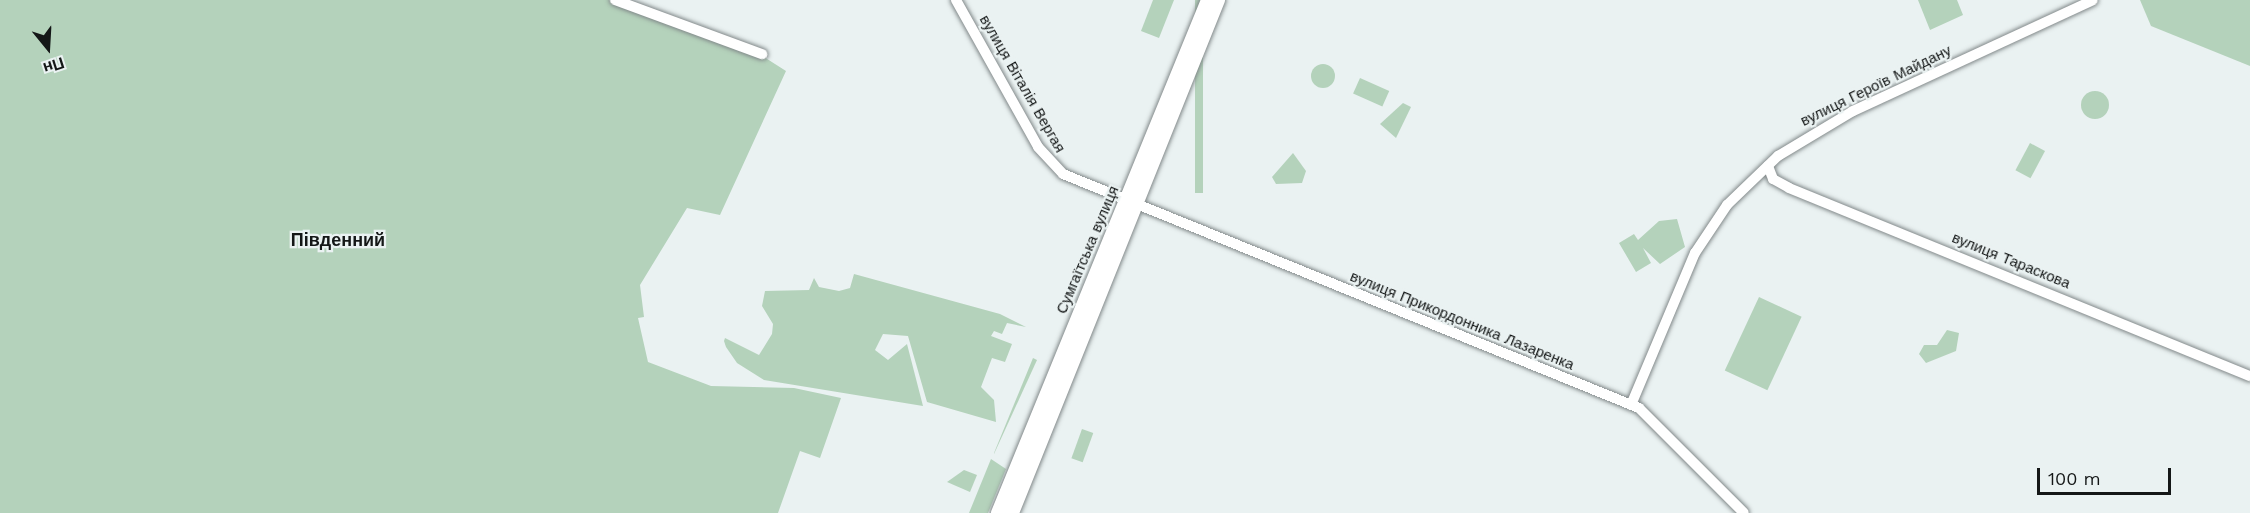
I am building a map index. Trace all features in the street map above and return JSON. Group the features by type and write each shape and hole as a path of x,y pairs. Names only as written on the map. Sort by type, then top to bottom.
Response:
{"main road":[{"name":"Сумгаїтська вулиця","path":"1012,513 1208,0"},
{"name":"Сумгаїтська вулиця","path":"998,513 1218,0"}],"street":[{"path":"615,0 762,54"},
{"name":"вулиця Віталія Вергая","path":"956,0 1047,159 1072,180 1130,204"},
{"name":"вулиця Героїв Майдану","path":"1631,405 1695,253 1727,205 1768,166 1853,111 2093,0"},
{"name":"вулиця Тараскова","path":"1768,166 1773,179 1789,188 2250,376"},
{"name":"вулиця Прикордонника Лазаренка","path":"1130,204 1631,405 1658,422 1744,513"}],"green space":[{"path":"0,0 615,0 764,57 786,71 720,215 687,208 640,285 644,317 638,318 648,362 711,386 794,388 841,398 820,458 800,451 778,513 0,513"},
{"path":"1153,0 1174,0 1159,38 1141,31"},
{"path":"1195,0 1203,0 1203,193 1195,193"},
{"path":"1918,0 1957,0 1963,15 1930,30"},
{"path":"2140,0 2250,0 2250,66 2151,26"},
{"path":"1323,64 1332,67 1335,76 1332,85 1323,88 1314,85 1311,76 1314,67"},
{"path":"1360,78 1389,91 1382,107 1353,94"},
{"path":"2095,91 2105,95 2109,105 2105,115 2095,119 2085,115 2081,105 2085,95"},
{"path":"1403,103 1411,107 1396,138 1380,124"},
{"path":"2030,143 2045,151 2030,178 2015,170"},
{"path":"1293,153 1306,171 1302,183 1276,184 1272,177"},
{"path":"1677,219 1685,247 1660,264 1643,248 1651,263 1636,272 1619,243 1634,234 1638,240 1659,221"},
{"path":"854,274 1000,314 1026,327 1007,323 1002,334 994,331 991,336 1012,344 1005,362 992,358 981,387 994,400 996,422 927,402 908,336 883,334 875,350 888,360 907,344 923,406 764,380 737,363 726,347 725,338 759,355 772,334 773,324 762,306 765,291 809,290 814,278 819,287 839,291 850,288"},
{"path":"1759,297 1802,317 1767,390 1725,370"},
{"path":"1947,330 1959,333 1956,351 1926,363 1919,354 1924,345 1937,345"},
{"path":"1033,358 1037,360 994,454 994,453"},
{"path":"1082,429 1093,433 1083,462 1071,458"},
{"path":"991,459 1006,469 988,513 969,513"},
{"path":"964,470 977,475 970,492 947,482"}],"district":[{"name":"Південний","path":"338,240"}]}
